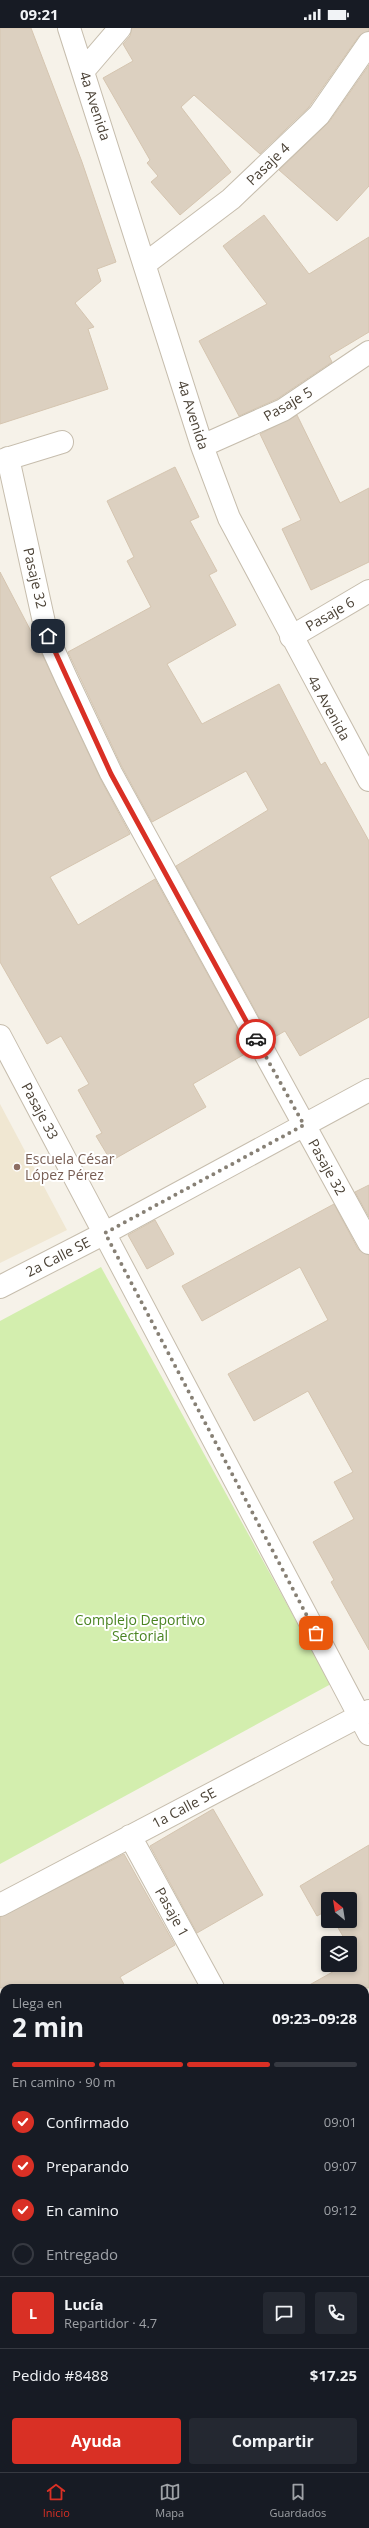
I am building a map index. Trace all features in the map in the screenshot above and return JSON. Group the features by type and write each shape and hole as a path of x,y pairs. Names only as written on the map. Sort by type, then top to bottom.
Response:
{"street":[{"name":"4a Avenida","path":"69,28 84,70 202,446 228,518 290,637 369,780"},
{"path":"84,70 120,28"},
{"name":"Pasaje 4","path":"145,264 231,199 319,115 369,43"},
{"name":"Pasaje 5","path":"202,446 283,410 369,352"},
{"path":"4,460 62,442"},
{"name":"Pasaje 32","path":"4,460 48,636 111,774 369,1243"},
{"name":"Pasaje 6","path":"290,637 369,591"},
{"name":"Pasaje 33","path":"0,1036 366,1720"},
{"name":"2a Calle SE","path":"0,1287 105,1233 369,1090"},
{"name":"1a Calle SE","path":"0,1905 130,1836 366,1720"},
{"name":"Pasaje 1","path":"130,1836 211,1984"}],"shaded area":[{"name":"Escuela César López Pérez","path":"0,1104 67,1230 0,1263"}],"green space":[{"name":"Complejo Deportivo Sectorial","path":"101,1267 331,1684 0,1864 0,1321"}],"building":[{"path":"0,28 31,28 82,162 116,262 97,269 101,281 75,303 94,327 88,329 108,389 0,424"},
{"path":"132,28 369,28 369,31 359,36 309,107 260,154 194,95 181,107 231,172 180,215 151,182 158,176 147,163 150,160 103,78 133,61 123,44 130,36"},
{"path":"369,65 369,186 337,221 279,170 329,122"},
{"path":"264,215 309,274 369,237 369,332 329,356 332,362 277,399 239,416 199,341 267,304 223,246"},
{"path":"297,415 340,503 369,488 369,562 311,590 282,529 301,520 260,434"},
{"path":"175,467 199,517 190,521 217,571 209,575 236,625 167,664 202,724 279,684 321,765 325,762 369,841 369,1017 300,1056 285,1031 271,1039 176,866 268,810 246,771 152,822 122,767 68,652 151,607 127,561 134,557 107,501"},
{"path":"0,572 34,637 100,778 130,834 50,877 78,925 155,879 250,1051 193,1084 206,1107 111,1161 96,1136 102,1133 78,1090 89,1084 61,1036 47,1044 0,962"},
{"path":"369,1185 369,1217 355,1192"},
{"path":"334,1204 358,1249 369,1255 369,1650 331,1582 334,1580 313,1542 354,1519 334,1482 353,1472 308,1391 254,1421 228,1374 328,1320 300,1267 202,1321 182,1286"},
{"path":"155,1220 174,1254 147,1269 128,1235"},
{"path":"213,1809 263,1895 197,1933 150,1846"},
{"path":"369,1845 369,1984 311,1984 333,1972 357,1972 357,1936 343,1936 338,1928 357,1928 357,1892 321,1892 321,1914 317,1916 300,1886"},
{"path":"124,1854 175,1945 120,1977 124,1984 0,1984 0,1917"}],"way so far":[{"path":"256,1039 304,1125 105,1233 316,1633"}],"place":[{"name":"Escuela César López Pérez","path":"17,1167"}],"route":[{"path":"48,636 111,774 256,1039"}]}
